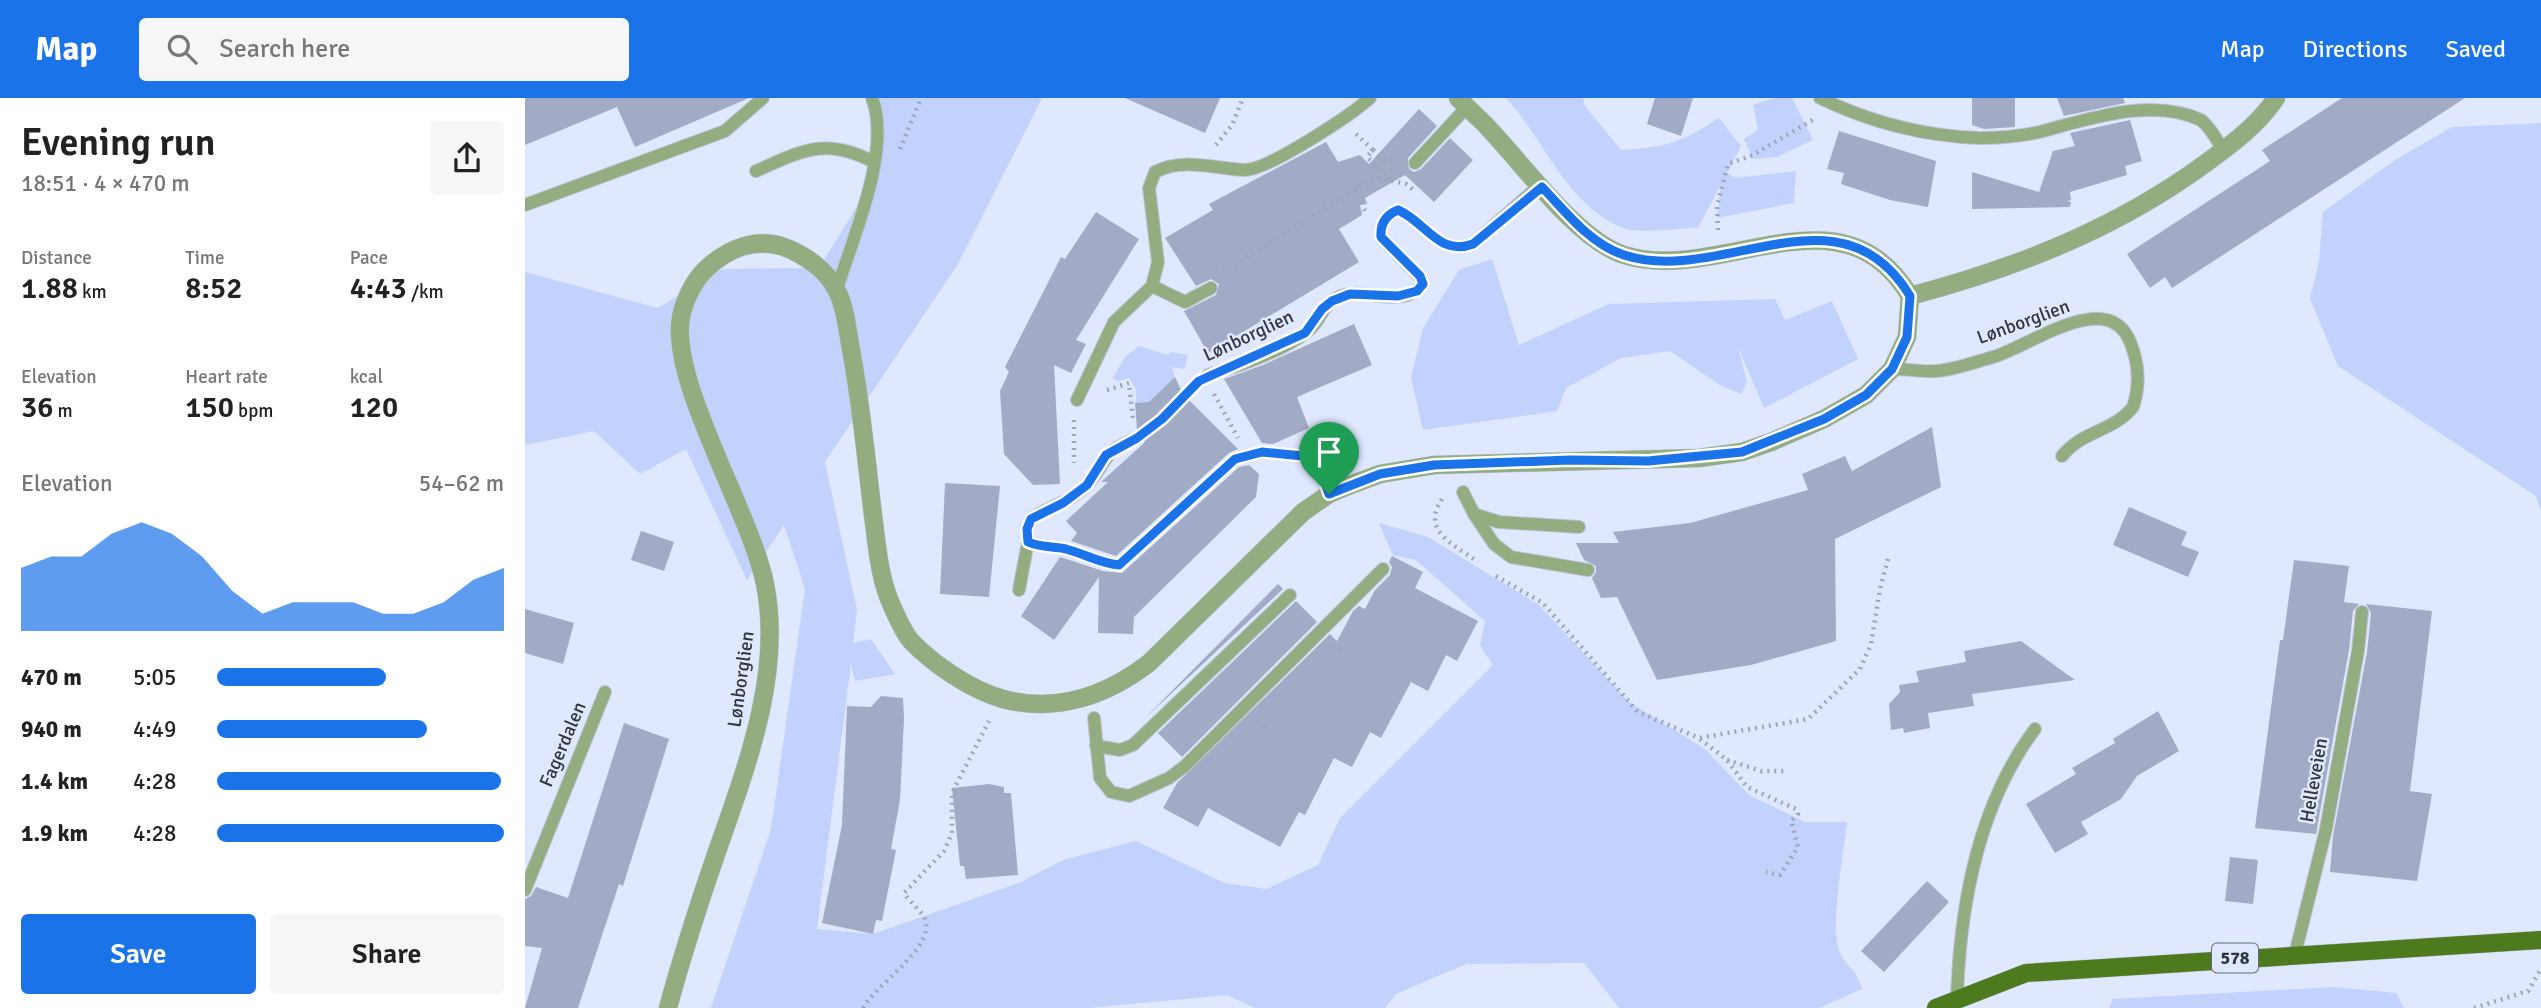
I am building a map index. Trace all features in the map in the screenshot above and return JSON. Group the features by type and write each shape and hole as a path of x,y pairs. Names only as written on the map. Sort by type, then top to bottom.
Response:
{"main road":[{"name":"578","path":"1936,1008 2026,973 2541,940"}],"street":[{"path":"1910,296 2024,262 2073,242 2132,211 2252,128 2276,98"},
{"path":"837,289 861,402 879,562 890,602 909,639 955,675 988,695 1024,704 1056,704 1089,697 1126,681 1156,656 1303,512 1329,494 1380,474 1434,465 1570,460 1648,461 1742,452 1824,419 1866,395 1892,369 1907,337 1910,296 1883,265 1857,247 1822,239 1791,240 1669,262 1623,254 1587,233 1463,102"},
{"name":"Lønborglien","path":"668,1008 698,907 739,787 761,705 769,654 765,583 752,541 695,397 683,358 680,319 687,298 701,273 722,255 745,245 775,244 802,254 837,289"}],"lane":[{"path":"525,205 725,131 764,98"},
{"path":"837,289 877,148 877,111 872,98"},
{"path":"1077,400 1114,322 1152,286 1158,262 1150,180 1163,168 1200,164 1258,168 1370,98"},
{"path":"1825,101 1897,127 1980,138 2045,130 2116,109 2145,105 2194,116 2204,122 2223,150"},
{"path":"1415,163 1463,102"},
{"path":"756,171 808,149 846,149 874,162"},
{"name":"Lønborglien","path":"1207,376 1250,361 1305,333 1322,309 1341,296 1398,296 1417,291 1423,284 1420,276 1381,237 1382,227 1389,214 1398,210 1435,239 1452,248 1462,248 1473,244 1542,187"},
{"path":"1152,286 1185,302 1211,284"},
{"name":"Lønborglien","path":"1892,369 1944,371 1996,356 2070,323 2112,321 2122,327 2134,351 2138,376 2133,407 2113,424 2082,437 2062,456"},
{"path":"1019,590 1028,542 1027,529 1031,519 1063,503 1087,485 1106,455 1137,438"},
{"path":"1028,542 1040,547 1063,548 1098,563 1119,565 1235,459 1262,452 1303,456 1322,473 1329,494"},
{"path":"1462,492 1494,544 1511,557 1588,569"},
{"path":"1474,514 1499,522 1579,527"},
{"path":"1094,718 1100,778 1111,792 1120,796 1138,794 1169,778 1185,766 1383,569"},
{"path":"1096,746 1120,750 1133,745 1290,595"},
{"name":"Helleveien","path":"2295,954 2326,830 2358,651 2362,612"},
{"name":"Fagerdalen","path":"525,890 605,692"},
{"path":"1957,998 1962,928 1990,808 2003,778 2035,729"}],"path":[{"path":"1200,164 1232,125 1243,98"},
{"path":"1723,254 1716,219 1720,188 1728,164 1753,155 1826,112 1825,101"},
{"path":"1356,133 1373,150 1367,157 1393,181"},
{"path":"1211,284 1376,177 1406,184 1425,200"},
{"path":"1355,190 1364,205"},
{"path":"1207,376 1219,407 1239,438"},
{"name":"Lønborglien","path":"1137,438 1207,376"},
{"path":"1085,382 1103,392 1129,383 1132,403"},
{"path":"1075,468 1074,406 1077,400"},
{"path":"1448,490 1436,509 1434,524 1445,538 1481,565"},
{"path":"1699,738 1808,719 1860,669 1871,644 1889,555"},
{"path":"1492,573 1543,603 1638,712 1699,738 1727,760 1747,787 1796,809 1798,814 1791,821 1796,853 1780,876 1766,872"},
{"path":"863,1008 875,992 900,970 919,944 927,925 925,917 904,893 944,851 952,833 952,793 989,721"},
{"path":"1727,760 1761,771 1786,771"},
{"path":"2474,1008 2528,991 2541,969"}],"shaded area":[{"path":"870,98 1042,98 958,264 825,462 857,610 853,643 871,639 895,674 855,681 851,664 817,929 873,934 1019,883 1063,860 1136,841 1225,883 1267,889 1318,865 1340,818 1493,665 1480,645 1485,621 1416,560 1393,555 1379,523 1428,537 1539,605 1629,702 1705,749 1749,795 1805,822 1847,822 1837,908 1837,941 1842,958 1857,976 1862,989 1819,1008 1619,1008 1584,963 1466,964 1396,994 1385,1008 1255,1008 1227,995 1089,1008 711,1008 771,829 805,589 784,525 747,580 686,449 640,474 594,431 525,445 525,272 658,308 722,269 819,268 872,182"},
{"path":"1506,98 1583,98 1585,106 1621,150 1673,142 1719,118 1741,146 1727,173 1736,178 1796,171 1794,203 1717,218 1721,184 1698,228 1648,231 1623,228 1586,204 1571,188"},
{"path":"1774,98 1792,98 1813,140 1777,157 1753,159 1744,139 1758,130 1753,105"},
{"path":"2541,123 2541,511 2536,496 2338,366 2310,299 2319,261 2323,212 2395,160 2452,127"},
{"path":"1492,259 1519,345 1609,304 1775,299 1785,320 1832,301 1858,359 1764,408 1738,347 1747,382 1741,394 1720,385 1670,351 1621,358 1566,388 1557,411 1423,430 1411,378 1423,328 1459,270"},
{"path":"1139,346 1168,355 1170,352 1188,355 1184,369 1172,367 1175,379 1150,402 1136,403 1136,389 1129,378 1118,381 1113,378 1125,357"},
{"path":"2334,987 2396,993 2404,1008 2109,1008 2113,999"}],"building":[{"path":"525,98 749,98 635,147 617,107 525,145"},
{"path":"1125,98 1220,98 1205,133"},
{"path":"1655,98 1693,98 1681,136 1647,124"},
{"path":"1972,98 2015,98 2015,127 1984,129 1972,125"},
{"path":"2057,98 2123,98 2125,103 2064,116"},
{"path":"2342,98 2465,98 2172,288 2165,277 2150,288 2127,254 2270,161 2262,150"},
{"path":"1419,109 1437,126 1408,158 1409,169 1414,172 1421,169 1450,138 1473,160 1434,202 1405,175 1365,198 1367,204 1360,205 1362,215 1339,229 1359,262 1208,353 1184,311 1216,295 1219,284 1211,279 1196,286 1165,238 1213,210 1209,204 1326,142 1338,162 1360,155 1369,164"},
{"path":"2130,120 2142,161 2125,166 2127,175 2070,192 2071,200 2067,201 2071,202 2070,207 1972,209 1972,172 2039,192 2053,151 2075,146 2070,133"},
{"path":"1839,131 1936,161 1928,207 1890,200 1841,184 1844,173 1827,169"},
{"path":"1096,212 1139,239 1076,340 1086,344 1071,373 1054,365 1060,484 1033,485 1004,454 1000,391 1009,372 1005,367 1061,257 1065,259"},
{"path":"1354,324 1372,365 1297,397 1309,428 1273,444 1262,443 1224,379 1263,365"},
{"path":"1175,377 1183,394 1238,449 1229,453 1116,556 1071,541 1077,533 1066,521 1108,482 1101,482 1144,443 1145,434 1137,429 1135,403 1149,402"},
{"path":"1932,427 1941,487 1835,539 1836,641 1751,665 1657,680 1617,597 1601,598 1592,578 1596,566 1584,560 1576,543 1619,543 1613,532 1690,523 1808,490 1802,474 1845,456 1852,471"},
{"path":"1249,465 1259,474 1256,497 1134,617 1133,634 1098,633 1099,577 1054,640 1021,616 1060,557 1103,571 1122,573 1239,467"},
{"path":"945,483 1000,486 989,597 940,594"},
{"path":"2129,507 2187,532 2181,545 2199,552 2188,577 2113,545"},
{"path":"641,531 674,542 664,571 631,560"},
{"path":"1392,556 1423,572 1415,588 1478,621 1457,661 1446,655 1428,691 1411,682 1381,738 1370,732 1352,767 1334,758 1305,815 1299,812 1280,847 1208,808 1198,827 1163,808 1177,783 1330,634 1337,641 1353,611 1359,606 1365,609 1375,590 1390,575 1392,567 1389,562"},
{"path":"2294,560 2349,566 2344,602 2359,604 2353,611 2349,650 2316,834 2255,828 2280,640 2283,640"},
{"path":"1278,584 1283,589 1144,719"},
{"path":"1296,601 1317,622 1182,757 1158,733"},
{"path":"2366,604 2432,611 2410,791 2432,794 2417,881 2330,872 2333,836 2367,652 2371,613"},
{"path":"525,609 574,623 563,664 525,653"},
{"path":"2021,641 2075,680 1972,694 1974,706 1928,713 1930,728 1904,733 1903,728 1891,730 1889,704 1900,692 1899,685 1919,682 1916,671 1966,662 1964,651"},
{"path":"881,696 903,698 904,719 900,800 891,849 896,850 882,921 876,920 873,934 822,923 842,825 847,706 871,707"},
{"path":"2158,711 2179,751 2137,776 2121,799 2081,822 2088,834 2055,853 2026,804 2076,774 2072,768 2115,743 2113,739"},
{"path":"624,723 669,739 623,886 619,884 578,1008 525,1008 542,948 525,946 525,899 531,896 536,887 568,898"},
{"path":"989,784 1004,787 1004,793 1011,793 1018,875 966,879 964,866 960,866 952,788"},
{"path":"2230,857 2258,860 2253,904 2225,901"},
{"path":"1927,881 1949,902 1884,972 1861,951"}],"route":[{"path":"1542,187 1587,233 1623,254 1669,262 1711,257 1791,240 1822,239 1857,247 1883,265 1910,296 1907,337 1892,369 1866,395 1824,419 1742,452 1648,461 1570,460 1434,465 1380,474 1329,494 1322,473 1303,456 1262,452 1235,459 1119,565 1098,563 1063,548 1040,547 1028,542 1027,529 1031,519 1063,503 1087,485 1106,455 1137,438 1162,419 1199,381 1250,361 1305,333 1312,328 1322,309 1341,296 1398,296 1417,291 1423,284 1420,276 1385,244 1381,237 1382,227 1389,214 1398,210 1435,239 1452,248 1462,248 1473,244 1531,193 1542,187"}]}
